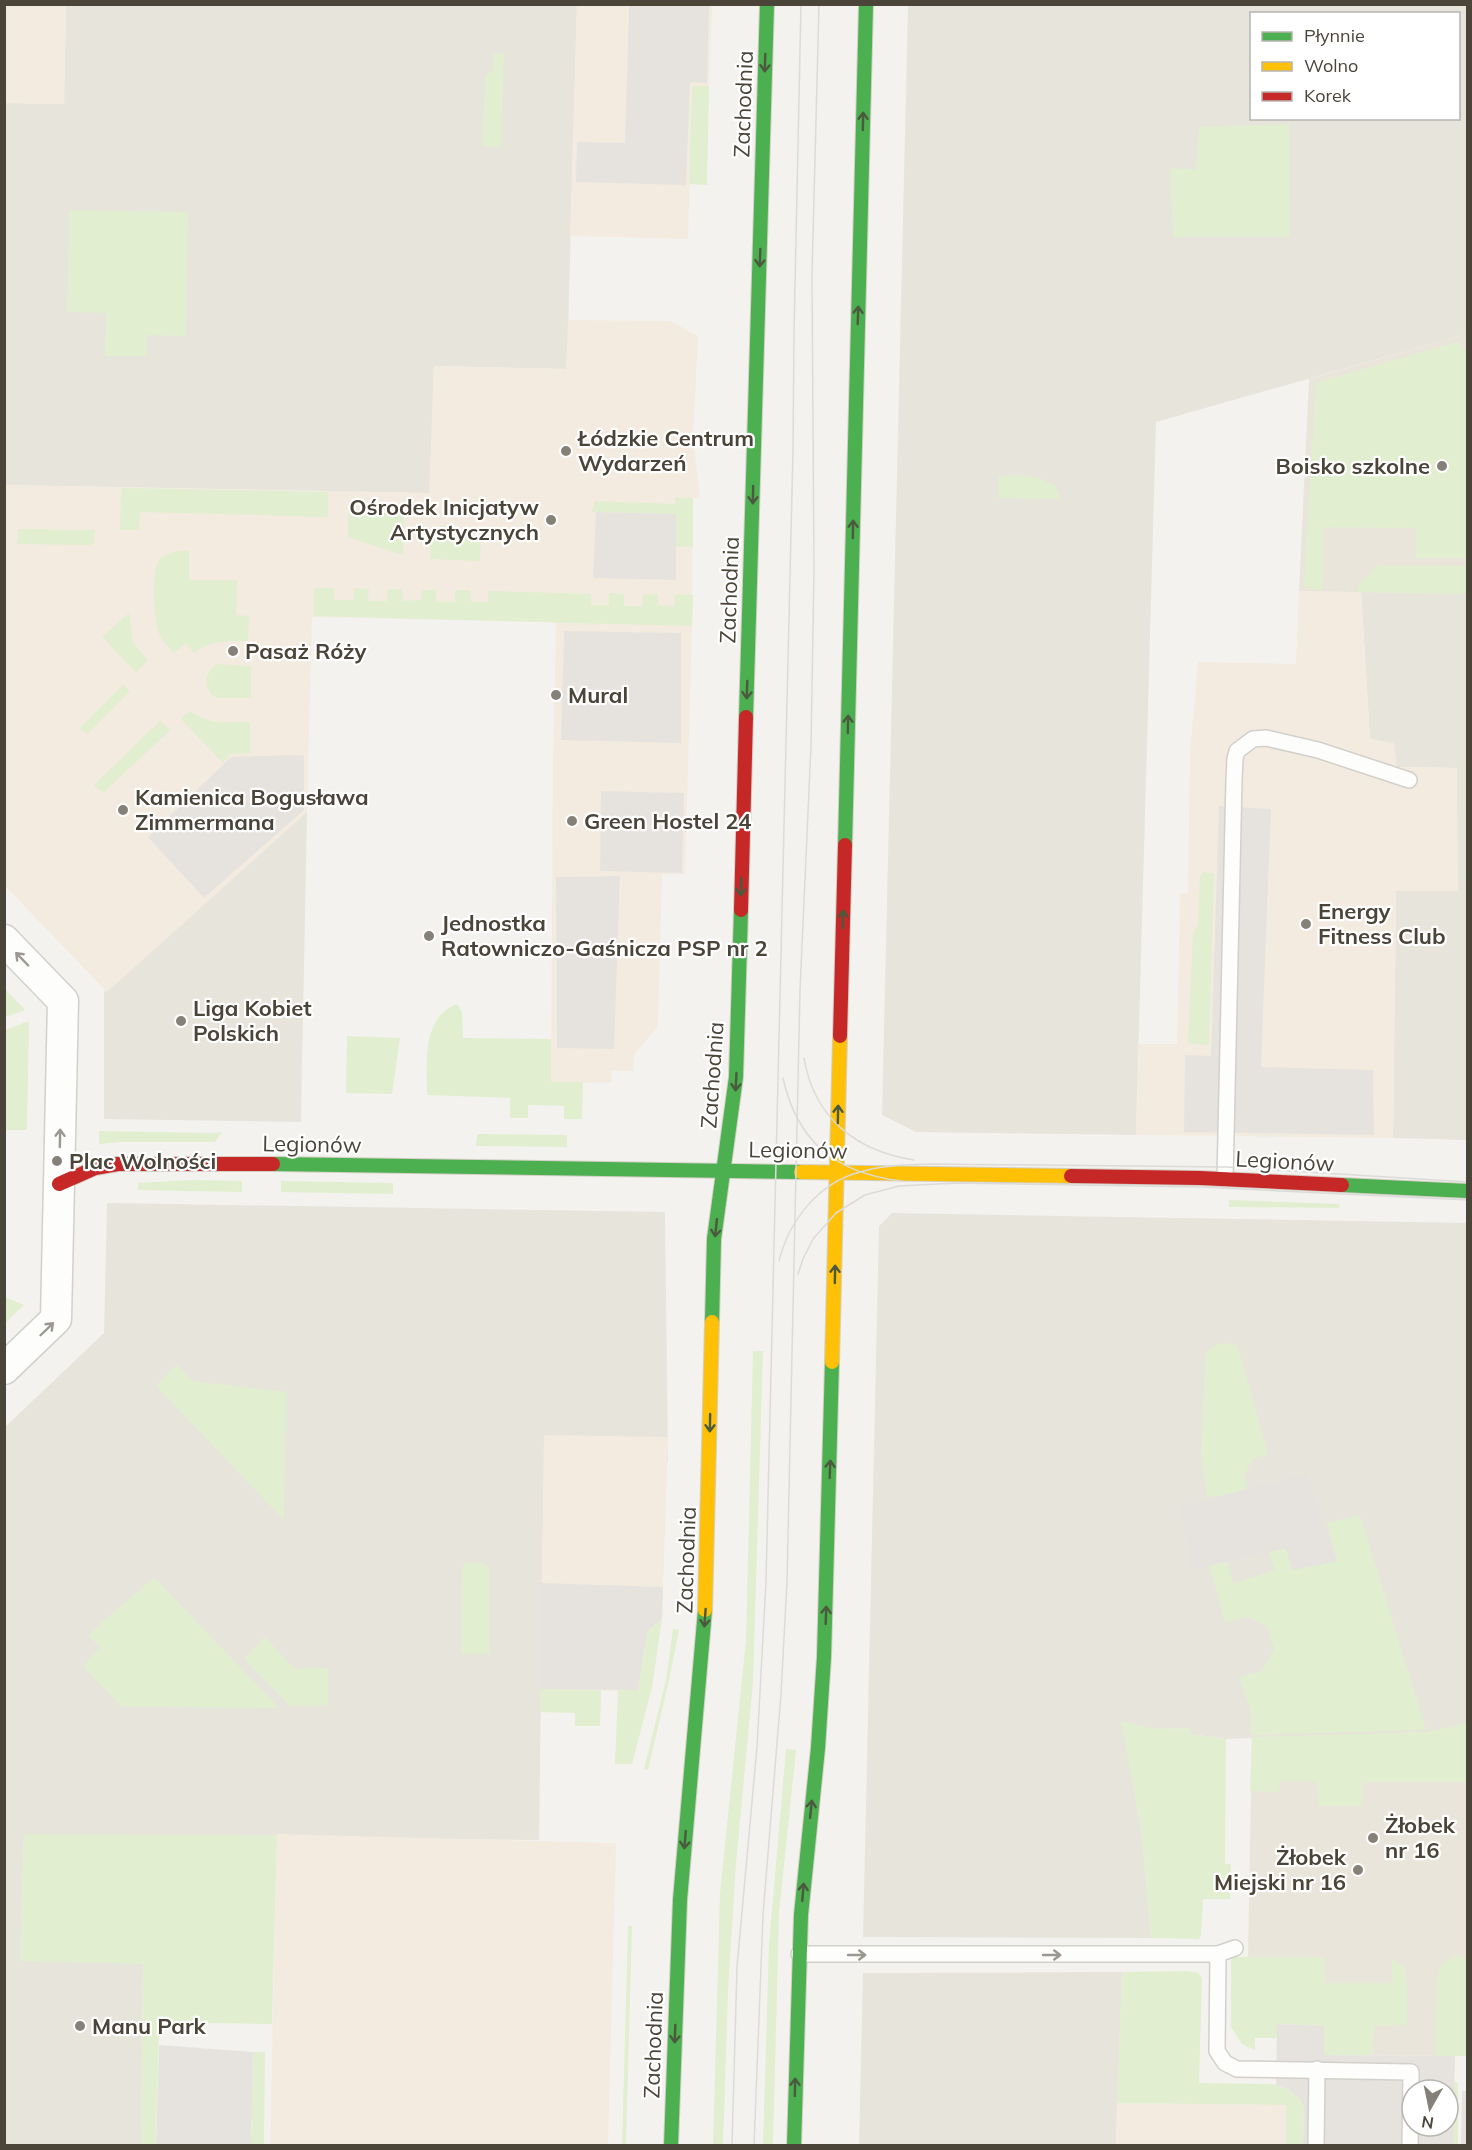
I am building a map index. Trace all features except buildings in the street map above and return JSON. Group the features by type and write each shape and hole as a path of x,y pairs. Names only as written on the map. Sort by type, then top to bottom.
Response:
{"main road":[{"name":"Zachodnia","path":"671,2145 680,1900 705,1610 714,1239 736,1077 767,4"},
{"path":"794,2145 799,1954 824,1657 866,4"},
{"name":"Legionów","path":"59,1184 95,1168 135,1163 1225,1179 1467,1191"}],"street":[{"path":"4,940 63,1001 56,1319 4,1369"}],"lane":[{"path":"1225,1179 1234,779 1237,751 1253,739 1266,738 1318,750 1409,780"},
{"path":"799,1954 1218,1954 1234,1948"},
{"path":"1218,1954 1217,2051 1225,2063 1237,2069 1411,2072 1410,2145"},
{"path":"1316,2145 1317,2069"}],"shaded area":[{"path":"5,4 66,5 64,104 5,103"},
{"path":"66,5 577,5 567,369 434,366 430,493 5,485 5,103 64,104"},
{"path":"577,5 712,5 709,86 692,86 688,239 570,236"},
{"path":"629,5 709,5 707,83 690,82 686,185 576,182 577,142 625,143"},
{"path":"908,5 1467,5 1467,338 1466,334 1156,422 1136,1135 916,1132 882,1115"},
{"path":"568,320 670,321 698,336 693,436 700,498 693,498 685,874 662,874 658,1026 634,1055 633,1071 612,1071 611,1083 551,1082 556,622 312,617 307,812 107,992 5,886 5,485 429,493 434,366 566,369"},
{"path":"1466,334 1467,594 1299,591 1309,379"},
{"path":"596,512 676,514 676,580 593,578"},
{"path":"1299,591 1361,592 1370,739 1394,743 1397,767 1457,768 1458,891 1396,891 1393,1138 1136,1135 1139,1044 1177,1044 1180,893 1188,893 1190,752 1198,662 1296,664"},
{"path":"1361,592 1467,594 1467,1140 1393,1138 1396,890 1457,768 1397,767 1370,739"},
{"path":"564,631 681,633 681,743 561,740"},
{"path":"304,755 304,810 204,898 148,837 231,757"},
{"path":"601,791 684,793 682,873 600,871"},
{"path":"1219,806 1271,809 1261,1067 1373,1070 1374,1135 1184,1132 1185,1055 1211,1056"},
{"path":"307,812 301,1122 104,1119 104,992"},
{"path":"620,876 614,1049 557,1048 556,877"},
{"path":"107,1203 665,1212 668,1462 544,1461 539,1840 24,1835 20,1961 143,1962 141,2145 5,2146 5,1427 104,1333"},
{"path":"892,1213 1467,1223 1467,1723 1429,1732 1226,1739 1191,1734 1189,1728 1153,1729 1122,1722 1142,1834 1151,1938 863,1937 879,1226"},
{"path":"544,1435 668,1437 662,1618 651,1692 540,1689"},
{"path":"1307,1474 1337,1561 1292,1570 1286,1548 1191,1570 1181,1506"},
{"path":"540,1583 663,1587 662,1618 647,1631 638,1690 540,1689"},
{"name":"Żłobek Miejski nr 16","path":"1467,1723 1467,2056 1324,2055 1325,1957 1248,1957 1252,1737 1429,1732"},
{"path":"277,1834 616,1843 608,2145 270,2146"},
{"path":"1122,1972 1116,2145 859,2146 863,1973"},
{"path":"1277,2024 1324,2026 1324,2055 1455,2056 1455,2078 1400,2078 1400,2138 1453,2138 1453,2145 1303,2145 1304,2107 1301,2100 1288,2089 1276,2085"},
{"path":"159,2045 253,2052 251,2145 156,2145"},
{"path":"1462,2091 1467,2091 1467,2145 1461,2145"},
{"path":"1117,2103 1287,2105 1286,2145 1116,2146"}],"green space":[{"path":"493,53 504,54 501,147 482,146 485,76 493,69"},
{"path":"692,86 709,86 707,185 689,184"},
{"path":"1289,124 1290,237 1173,237 1170,168 1196,170 1199,127"},
{"path":"69,210 188,212 186,336 147,335 147,356 105,356 106,313 67,312"},
{"path":"1460,341 1468,358 1467,558 1416,558 1416,528 1324,527 1323,591 1304,586 1316,383"},
{"path":"1018,475 1038,478 1055,485 1061,499 999,498 998,477"},
{"path":"121,488 328,492 328,517 140,512 139,530 120,530"},
{"path":"676,497 693,498 693,547 676,547 676,514 592,512 595,501 675,504"},
{"path":"348,511 404,513 403,555 348,537"},
{"path":"447,525 447,535 481,535 480,561 430,559 430,529"},
{"path":"18,529 95,530 94,543 90,545 18,544 16,541 18,540"},
{"path":"178,551 189,551 189,580 237,580 236,615 249,616 248,641 213,643 194,653 186,643 174,653 164,643 159,634 155,606 156,567 166,555"},
{"path":"1378,565 1467,566 1467,594 1356,592 1360,583"},
{"path":"314,588 334,588 334,600 354,600 354,588 369,589 368,601 387,601 388,589 402,589 403,601 421,600 422,590 436,590 436,601 455,602 455,590 470,590 471,602 488,602 488,591 591,594 591,605 609,605 609,593 624,594 624,606 642,606 643,595 658,594 658,605 674,606 675,595 693,595 692,626 314,616"},
{"path":"129,613 133,642 148,661 136,672 102,637"},
{"path":"218,664 251,666 251,698 217,698 212,695 206,681 209,671"},
{"path":"123,685 130,691 87,734 80,728"},
{"path":"190,711 211,721 250,722 250,753 230,754 223,763 181,719"},
{"path":"160,721 170,730 103,793 94,785"},
{"path":"1203,872 1214,873 1209,1045 1188,1043 1193,933 1198,925 1200,876"},
{"path":"5,989 25,1010 5,1017"},
{"path":"457,1004 462,1012 463,1038 551,1039 551,1082 583,1082 582,1119 564,1119 564,1106 528,1105 528,1118 510,1118 510,1098 427,1095 428,1043 437,1019 445,1010"},
{"path":"29,1021 27,1130 5,1130 5,1030"},
{"path":"347,1036 400,1038 392,1094 346,1093"},
{"path":"99,1131 222,1132 215,1142 99,1144"},
{"path":"477,1134 567,1135 567,1147 476,1146"},
{"path":"192,1180 242,1181 242,1192 138,1190 138,1183"},
{"path":"281,1181 393,1183 393,1194 281,1192"},
{"path":"1229,1200 1340,1204 1339,1208 1229,1207"},
{"path":"5,1297 24,1305 5,1323"},
{"path":"1230,1343 1238,1347 1268,1454 1253,1459 1244,1476 1247,1489 1216,1497 1207,1496 1201,1455 1205,1356 1215,1346"},
{"path":"753,1351 763,1351 753,1683 736,1863 728,1991 723,2145 713,2145 720,1893 746,1640"},
{"path":"177,1364 192,1381 286,1392 284,1520 156,1386"},
{"path":"1360,1515 1426,1730 1251,1735 1251,1712 1239,1677 1262,1671 1274,1649 1268,1627 1248,1617 1225,1622 1209,1565 1227,1561 1233,1584 1275,1570 1269,1552 1286,1548 1292,1570 1337,1561 1327,1523"},
{"path":"467,1562 483,1563 489,1567 489,1654 461,1654 462,1567"},
{"path":"154,1577 279,1708 122,1707 83,1667 100,1647 88,1635"},
{"path":"662,1618 652,1687 632,1764 615,1764 618,1690 638,1690 647,1631"},
{"path":"673,1629 679,1630 648,1770 644,1769 666,1680"},
{"path":"265,1637 294,1669 328,1668 328,1706 290,1706 244,1659"},
{"path":"540,1689 601,1690 600,1726 575,1726 575,1713 541,1712"},
{"path":"1121,1721 1153,1729 1190,1728 1191,1734 1226,1739 1225,1864 1231,1864 1230,1899 1203,1899 1199,1939 1151,1938 1142,1834"},
{"path":"1467,1723 1467,1782 1363,1782 1363,1806 1318,1806 1317,1781 1280,1781 1279,1792 1250,1791 1252,1737 1429,1732"},
{"path":"786,1749 796,1750 779,1913 773,2145 763,2145 769,1944"},
{"path":"24,1834 277,1835 272,2024 159,2022 156,2145 141,2145 143,1964 20,1961"},
{"path":"628,1926 632,1926 626,2145 622,2146"},
{"path":"1455,1956 1467,1957 1467,2056 1435,2056 1437,1976 1443,1964"},
{"path":"1231,1957 1325,1957 1325,1983 1391,1983 1392,1958 1404,1966 1406,1974 1406,2025 1374,2026 1373,2055 1324,2055 1324,2026 1277,2024 1277,2038 1255,2038 1255,2050 1242,2044 1231,2027"},
{"path":"1188,1971 1198,1973 1202,1978 1199,2083 1273,2084 1288,2089 1301,2100 1304,2107 1303,2145 1286,2145 1286,2105 1117,2103 1122,1972"},
{"path":"253,2052 265,2052 264,2145 251,2145"},
{"path":"1453,2138 1458,2138 1458,2145 1453,2145"}],"tram line":[{"path":"732,2146 737,1967 757,1747 766,1582 793,450 801,4"},
{"path":"754,2146 763,1915 781,1694 787,1582 800,990 811,746 814,570 812,275 819,4"},
{"path":"804,1058 817,1098 841,1128 856,1140 874,1149 914,1160"},
{"path":"783,1078 798,1120 809,1137 823,1150 839,1162 857,1171 901,1181"},
{"path":"779,1261 798,1218 819,1194 845,1177 886,1167 930,1164 1226,1167 1468,1182"},
{"path":"798,1274 813,1239 836,1213 865,1195 899,1186 957,1183 1200,1187 1468,1200"}],"traffic: fast":[{"path":"746,717 767,4"},
{"path":"845,845 866,4"},
{"path":"712,1322 714,1239 736,1077 741,910"},
{"path":"273,1164 801,1172"},
{"path":"1342,1185 1468,1191"},
{"path":"794,2146 801,1915 818,1748 824,1657 832,1362"},
{"path":"671,2146 680,1900 705,1610"}],"traffic: slow":[{"path":"832,1362 840,1036"},
{"path":"801,1172 1071,1176"},
{"path":"705,1610 712,1322"}],"traffic: jam":[{"path":"741,910 746,717"},
{"path":"840,1036 845,845"},
{"path":"59,1184 95,1168 118,1164 273,1164"},
{"path":"1071,1176 1200,1178 1342,1185"}],"place":[{"name":"Łódzkie Centrum Wydarzeń","path":"566,451"},
{"name":"Boisko szkolne","path":"1442,466"},
{"name":"Ośrodek Inicjatyw Artystycznych","path":"551,520"},
{"name":"Pasaż Róży","path":"233,651"},
{"name":"Mural","path":"556,695"},
{"name":"Kamienica Bogusława Zimmermana","path":"123,810"},
{"name":"Green Hostel 24","path":"572,821"},
{"name":"Energy Fitness Club","path":"1306,924"},
{"name":"Jednostka Ratowniczo-Gaśnicza PSP nr 2","path":"429,936"},
{"name":"Liga Kobiet Polskich","path":"181,1021"},
{"name":"Plac Wolności","path":"57,1161"},
{"name":"Żłobek nr 16","path":"1373,1838"},
{"name":"Żłobek Miejski nr 16","path":"1358,1870"},
{"name":"Manu Park","path":"80,2026"}]}
